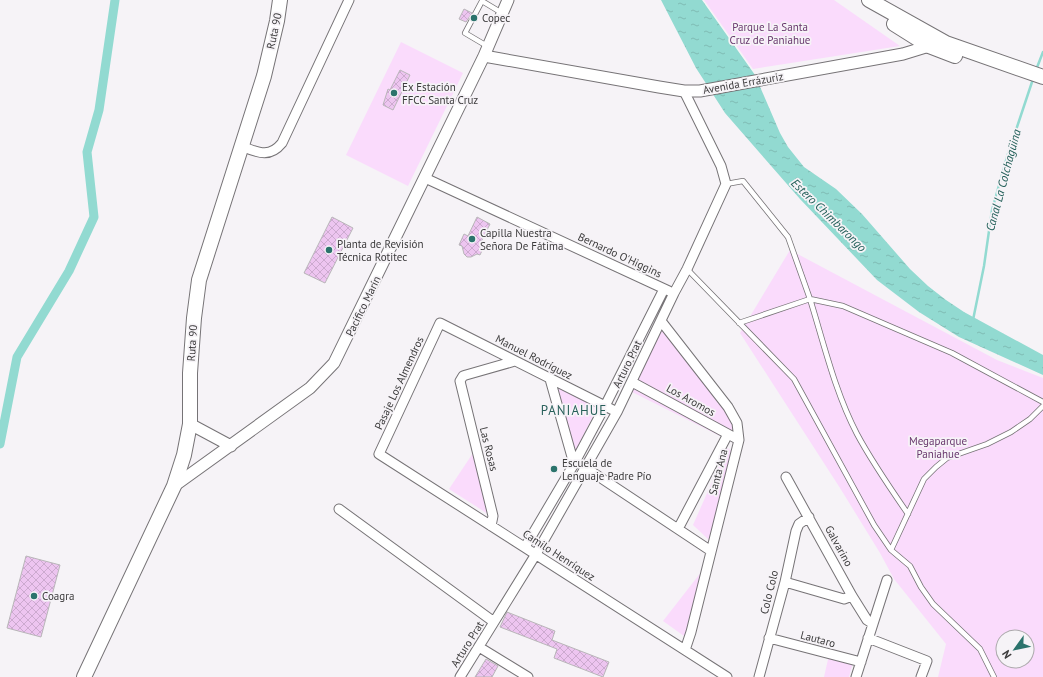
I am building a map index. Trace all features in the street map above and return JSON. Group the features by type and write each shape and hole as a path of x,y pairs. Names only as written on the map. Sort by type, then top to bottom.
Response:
{"main road":[{"name":"Ruta 90","path":"84,677 174,486 184,455 190,424 190,373 194,318 199,280 264,76 277,21 280,0"},
{"path":"865,0 891,21 929,46 955,56 989,64 1010,66"},
{"path":"869,0 946,43 1043,76"},
{"path":"929,46 946,43"}],"street":[{"path":"241,146 263,153 272,152 282,143 349,0"},
{"name":"Pacífico Marín","path":"174,486 310,388 334,363 486,51 508,0"},
{"name":"Avenida Errázuriz","path":"486,51 684,91 700,91 903,54 929,46"},
{"path":"684,91 721,166 726,184"},
{"name":"Bernardo O'Higgins","path":"425,178 674,293"},
{"name":"Arturo Prat","path":"460,677 536,554 617,412 687,269 726,184"},
{"name":"Arturo Prat","path":"524,547 574,464 664,289"},
{"name":"Santa Ana","path":"661,321 728,407 737,424 739,440 691,632 685,650"},
{"name":"Manuel Rodríguez","path":"440,323 617,412"},
{"name":"Pasaje Los Almendros","path":"379,454 440,323"},
{"name":"Las Rosas","path":"491,526 493,516 461,378 466,375 515,361"},
{"path":"550,378 574,464"},
{"name":"Los Aromos","path":"632,382 739,440"},
{"path":"190,424 231,446"},
{"path":"678,529 728,434"},
{"name":"Camilo Henríquez","path":"379,454 727,677"},
{"path":"586,468 711,551"},
{"name":"Galvarino","path":"786,477 852,596 867,620 873,624"},
{"path":"339,509 494,622"},
{"name":"Colo Colo","path":"759,677 785,582 796,531 799,524 809,517"},
{"path":"856,677 887,580"},
{"path":"785,582 844,599 852,596"},
{"name":"Lautaro","path":"769,638 860,662"},
{"path":"868,638 927,661 922,677"},
{"path":"479,647 528,677"}],"lane":[{"path":"486,51 465,33 482,1 502,13"},
{"path":"726,184 743,181 788,237 810,299 841,399 874,465 908,514"},
{"path":"687,269 794,379 874,525 891,550 910,566 921,587 933,604 980,649 994,677"},
{"path":"739,323 810,299 843,306 952,353 1043,402"},
{"path":"891,550 924,479 936,467 948,458 987,444 1011,432 1030,419 1043,406"}],"green space":[{"name":"Parque La Santa Cruz de Paniahue","path":"704,0 834,0 900,46 753,69"},
{"path":"401,42 463,73 408,186 346,155"},
{"name":"Megaparque Paniahue","path":"790,250 997,360 1043,378 1043,677 938,677 946,644 894,579 880,553 740,333"},
{"path":"661,321 728,407 740,446 632,392"},
{"path":"557,385 597,408 575,452"},
{"path":"727,448 732,451 709,540 693,525"},
{"path":"473,453 488,514 449,489"},
{"path":"702,571 691,632 684,636 663,621"},
{"path":"829,655 853,662 849,677 824,677"}],"water":[{"name":"Estero Chimbarongo","path":"661,0 702,0 755,75 780,133 788,147 804,167 836,189 862,214 910,269 928,286 964,312 1043,355 1043,375 959,337 919,312 877,280 800,199 725,113 696,68"}],"building":[{"path":"464,9 472,13 466,22 459,19"},
{"name":"Ex Estación FFCC Santa Cruz","path":"400,70 410,75 393,110 383,105 388,89 390,90"},
{"name":"Planta de Revisión Técnica Rotitec","path":"332,217 353,228 325,283 304,273"},
{"name":"Capilla Nuestra Señora De Fátima","path":"477,217 490,224 481,242 485,244 480,255 477,254 467,257 464,254 462,246 459,245 464,234 468,236"},
{"name":"Coagra","path":"26,556 60,565 41,637 7,628"},
{"path":"507,612 555,631 552,640 609,662 603,677 554,658 557,649 500,627"},
{"path":"486,659 498,666 492,677 475,677"}],"waterway":[{"path":"0,444 17,357 69,271 94,217 87,152 99,110 115,0"},
{"name":"Canal La Colchagüina","path":"1036,70 1043,52"},
{"name":"Canal La Colchagüina","path":"973,320 984,266 992,210 1007,157 1033,79"}],"place":[{"name":"Copec","path":"474,18"},
{"name":"Ex Estación FFCC Santa Cruz","path":"394,93"},
{"name":"Capilla Nuestra Señora De Fátima","path":"472,239"},
{"name":"Planta de Revisión Técnica Rotitec","path":"329,250"},
{"name":"Escuela de Lenguaje Padre Pío","path":"554,469"},
{"name":"Coagra","path":"34,596"}],"district":[{"name":"PANIAHUE","path":"574,410"}]}
